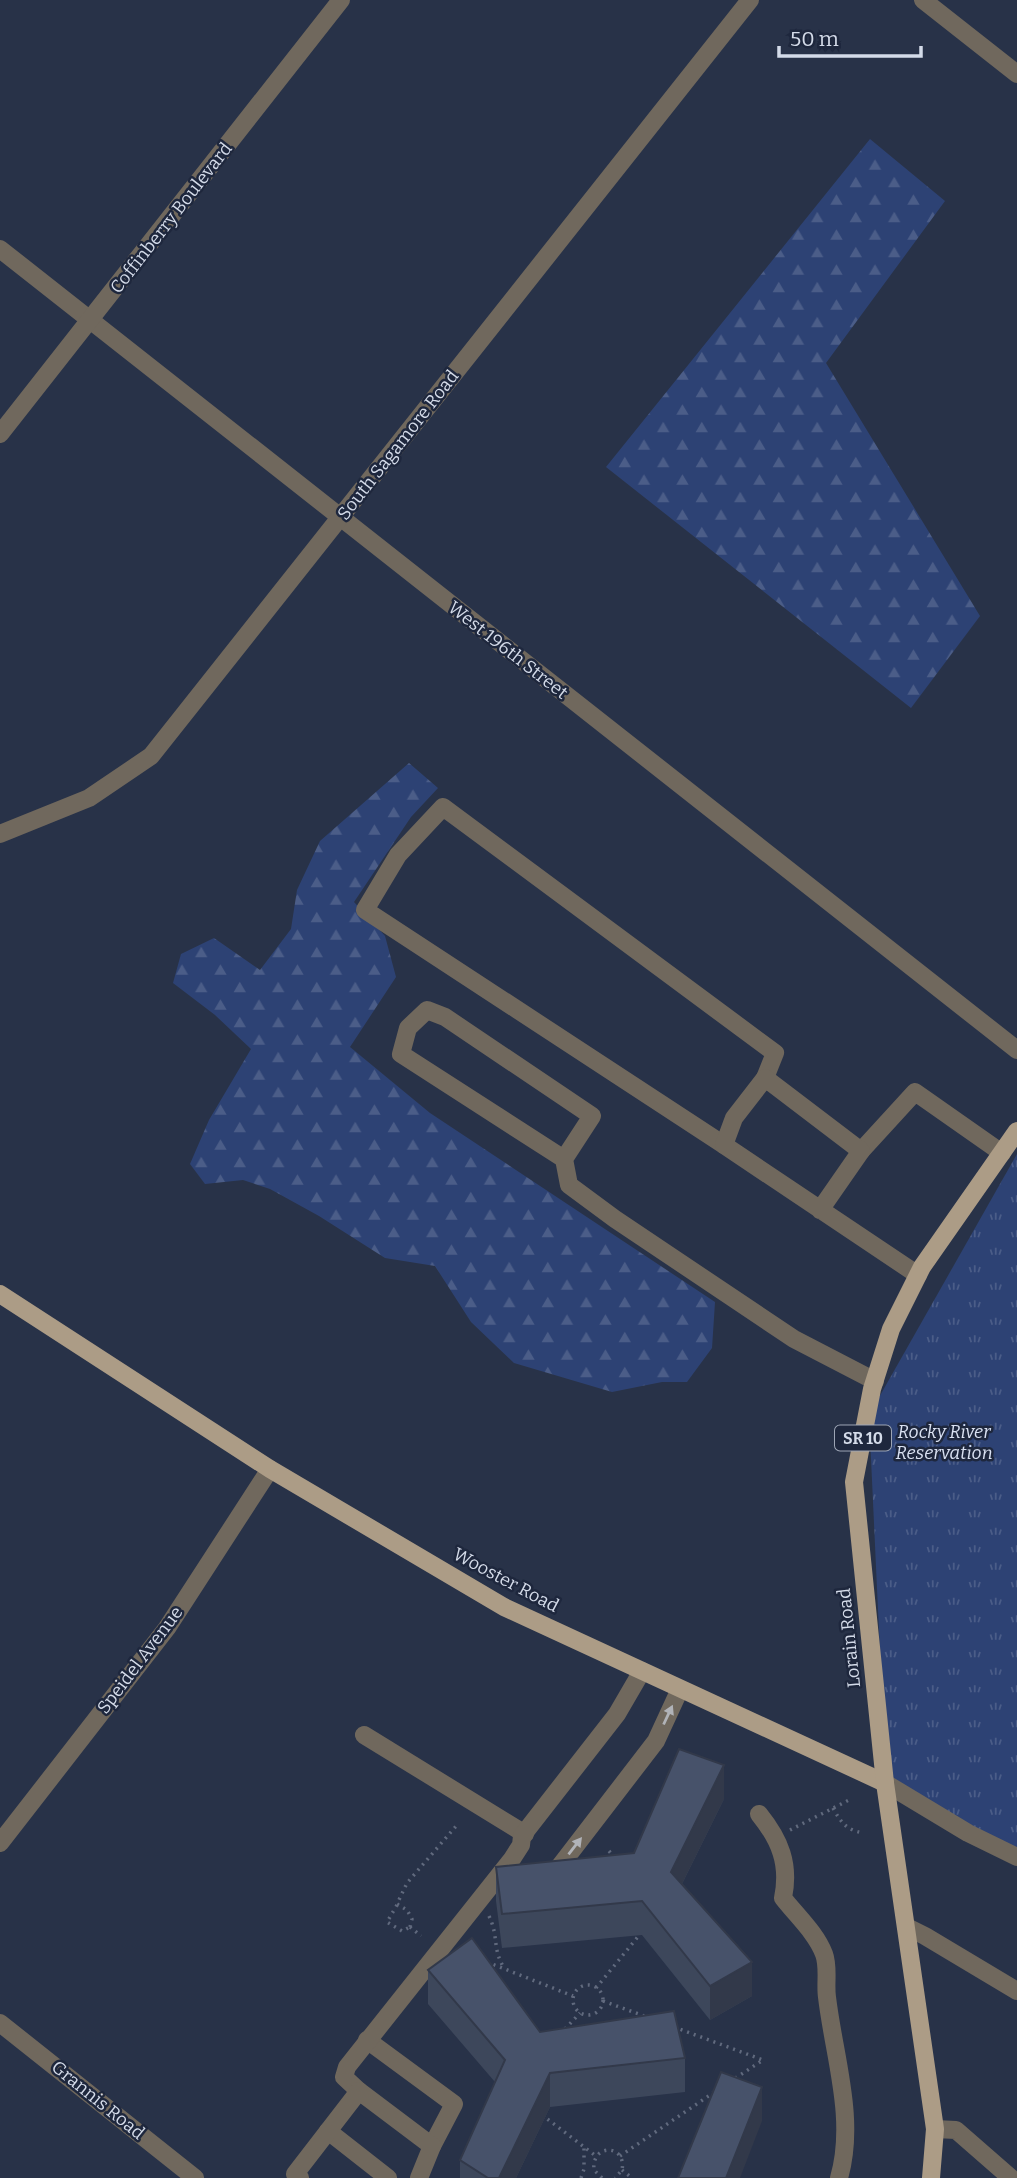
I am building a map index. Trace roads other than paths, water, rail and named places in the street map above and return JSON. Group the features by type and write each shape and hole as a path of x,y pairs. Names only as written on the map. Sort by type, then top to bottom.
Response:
{"main road":[{"name":"Lorain Road","path":"931,2178 935,2129 885,1783 854,1482 875,1381 891,1329 918,1275 1017,1131"},
{"name":"Wooster Road","path":"0,1294 270,1469 504,1607 885,1783"}],"street":[{"name":"Coffinberry Boulevard","path":"0,434 341,0"},
{"name":"South Sagamore Road","path":"0,834 89,799 151,756 750,0"},
{"path":"923,0 1017,74"},
{"name":"West 196th Street","path":"0,249 1017,1050"},
{"path":"724,1145 734,1118 765,1078 775,1054 443,807 398,855 365,910 918,1275"},
{"path":"564,1160 401,1054 408,1028 427,1010 445,1017 592,1116 564,1160 569,1185 794,1339 875,1381"},
{"path":"765,1078 861,1151"},
{"path":"820,1210 861,1151 915,1092 1002,1153"},
{"name":"Speidel Avenue","path":"0,1843 167,1628 270,1469"},
{"path":"432,2146 359,2091 344,2077 347,2067 497,1878 521,1845 525,1833 617,1714 642,1671"},
{"path":"497,1878 553,1875 656,1741 680,1689"},
{"path":"364,1735 525,1833"},
{"name":"Wooster Road","path":"885,1783 968,1833 1017,1857"},
{"path":"759,1814 783,1851 787,1866 783,1898 815,1938 825,1957 826,1995 845,2111 839,2178"},
{"path":"907,1927 1017,1991"},
{"name":"Grannis Road","path":"0,2023 195,2178"},
{"path":"368,2040 454,2104 419,2178"},
{"path":"300,2178 295,2174 359,2091"},
{"path":"935,2129 956,2130 1011,2178"},
{"path":"328,2131 388,2178"}],"park label":[{"name":"Rocky River Reservation","path":"944,1442"}]}
